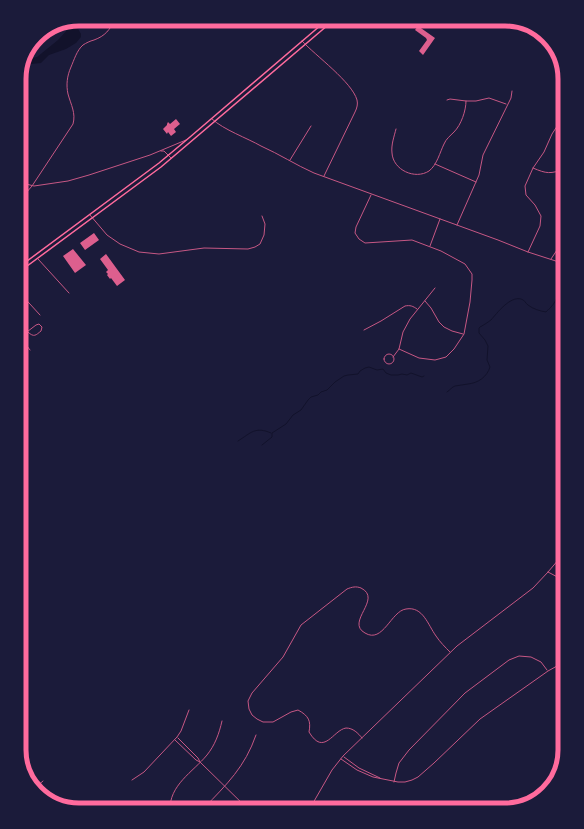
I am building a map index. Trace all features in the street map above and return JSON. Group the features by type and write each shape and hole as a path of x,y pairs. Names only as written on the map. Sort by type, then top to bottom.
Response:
{"highway":[{"path":"26,262 168,155 320,26"},
{"path":"26,267 171,159 327,26"}],"street":[{"path":"26,193 73,124 74,114 68,94 67,82 70,68 76,55 83,45 101,37 112,26"},
{"path":"302,41 344,81 355,94 357,101 357,109 323,177"},
{"path":"457,225 479,175 483,155 507,105 512,91"},
{"path":"446,100 454,99 476,101 489,98 507,105"},
{"path":"396,129 392,147 394,162 405,172 418,175 425,173 431,170 444,142 456,130 464,114 466,101"},
{"path":"212,119 215,122 301,167 323,177 528,252 558,262"},
{"path":"528,252 540,226 541,216 535,205 526,195 526,186 533,168 544,152 558,125"},
{"path":"290,161 311,126"},
{"path":"26,184 32,186 74,180 159,152 190,137"},
{"path":"159,152 163,151 171,159"},
{"path":"435,164 476,182"},
{"path":"533,168 544,173 558,171"},
{"path":"372,194 356,227 355,233 359,239 365,243 412,240 430,246 465,264 472,274 470,302 464,334 454,349 446,357 434,360 419,358 399,349"},
{"path":"90,214 108,235 120,244 139,252 159,254 204,248 248,249 255,247 260,244 264,235 265,224 262,216"},
{"path":"430,246 440,219"},
{"path":"551,259 558,248"},
{"path":"38,259 69,293"},
{"path":"393,357 391,354 386,355 384,361 391,364 393,357 399,349 403,332 410,319 435,288"},
{"path":"26,300 40,315"},
{"path":"424,301 431,308 439,322 444,327 464,334"},
{"path":"364,330 405,306 414,306 417,310"},
{"path":"36,324 39,324 42,327 41,331 34,336 28,332 36,324"},
{"path":"26,345 30,350"},
{"path":"313,803 329,774 343,756 450,652 469,636 529,592 558,560"},
{"path":"548,572 558,577"},
{"path":"362,738 354,730 346,728 339,731 326,742 320,742 315,740 309,732 310,722 308,717 305,713 298,710 270,722 263,722 257,719 250,712 248,704 250,695 281,659 302,624 353,586 365,591 368,597 367,605 358,621 359,628 363,633 375,636 380,633 402,610 413,609 420,612 425,617 438,639 450,652"},
{"path":"394,782 399,763 408,750 466,693 510,660 519,656 530,657 541,662 548,670"},
{"path":"343,756 359,768 381,778 394,782 405,782 412,780 441,757 480,719 548,670 558,666"},
{"path":"132,780 144,772 175,740 181,731 189,710"},
{"path":"170,803 174,790 178,784 209,752 218,734 222,721"},
{"path":"209,803 233,777 243,763 256,735"},
{"path":"177,737 198,758 200,762"},
{"path":"175,740 242,803"},
{"path":"341,759 363,773 381,778"},
{"path":"40,784 44,781"}],"shaded area":[{"path":"72,27 77,27 81,34 81,37 76,43 66,49 49,55 41,63 31,64 31,60 33,58 37,57"}],"building":[{"path":"418,26 435,38 423,55 419,51 427,40 415,30"},
{"path":"176,119 180,124 174,129 176,132 171,136 163,129 168,122 170,124"},
{"path":"94,233 99,240 85,250 80,243"},
{"path":"73,249 86,265 75,273 63,256"},
{"path":"106,254 125,280 117,286 107,275 108,274 106,272 108,270 100,259"}],"waterway":[{"path":"447,392 455,386 479,381 489,371 490,367 487,360 488,346 479,333 479,328 491,320 508,302 522,299 534,309 546,312 553,305 558,296"},
{"path":"262,445 272,437 272,433 286,424 293,415 301,410 311,397 327,390 344,376 358,374 360,371 369,367 377,370 383,369 386,373 391,375 407,375 411,373 422,377 424,376"},
{"path":"238,441 257,430 271,433"}]}
